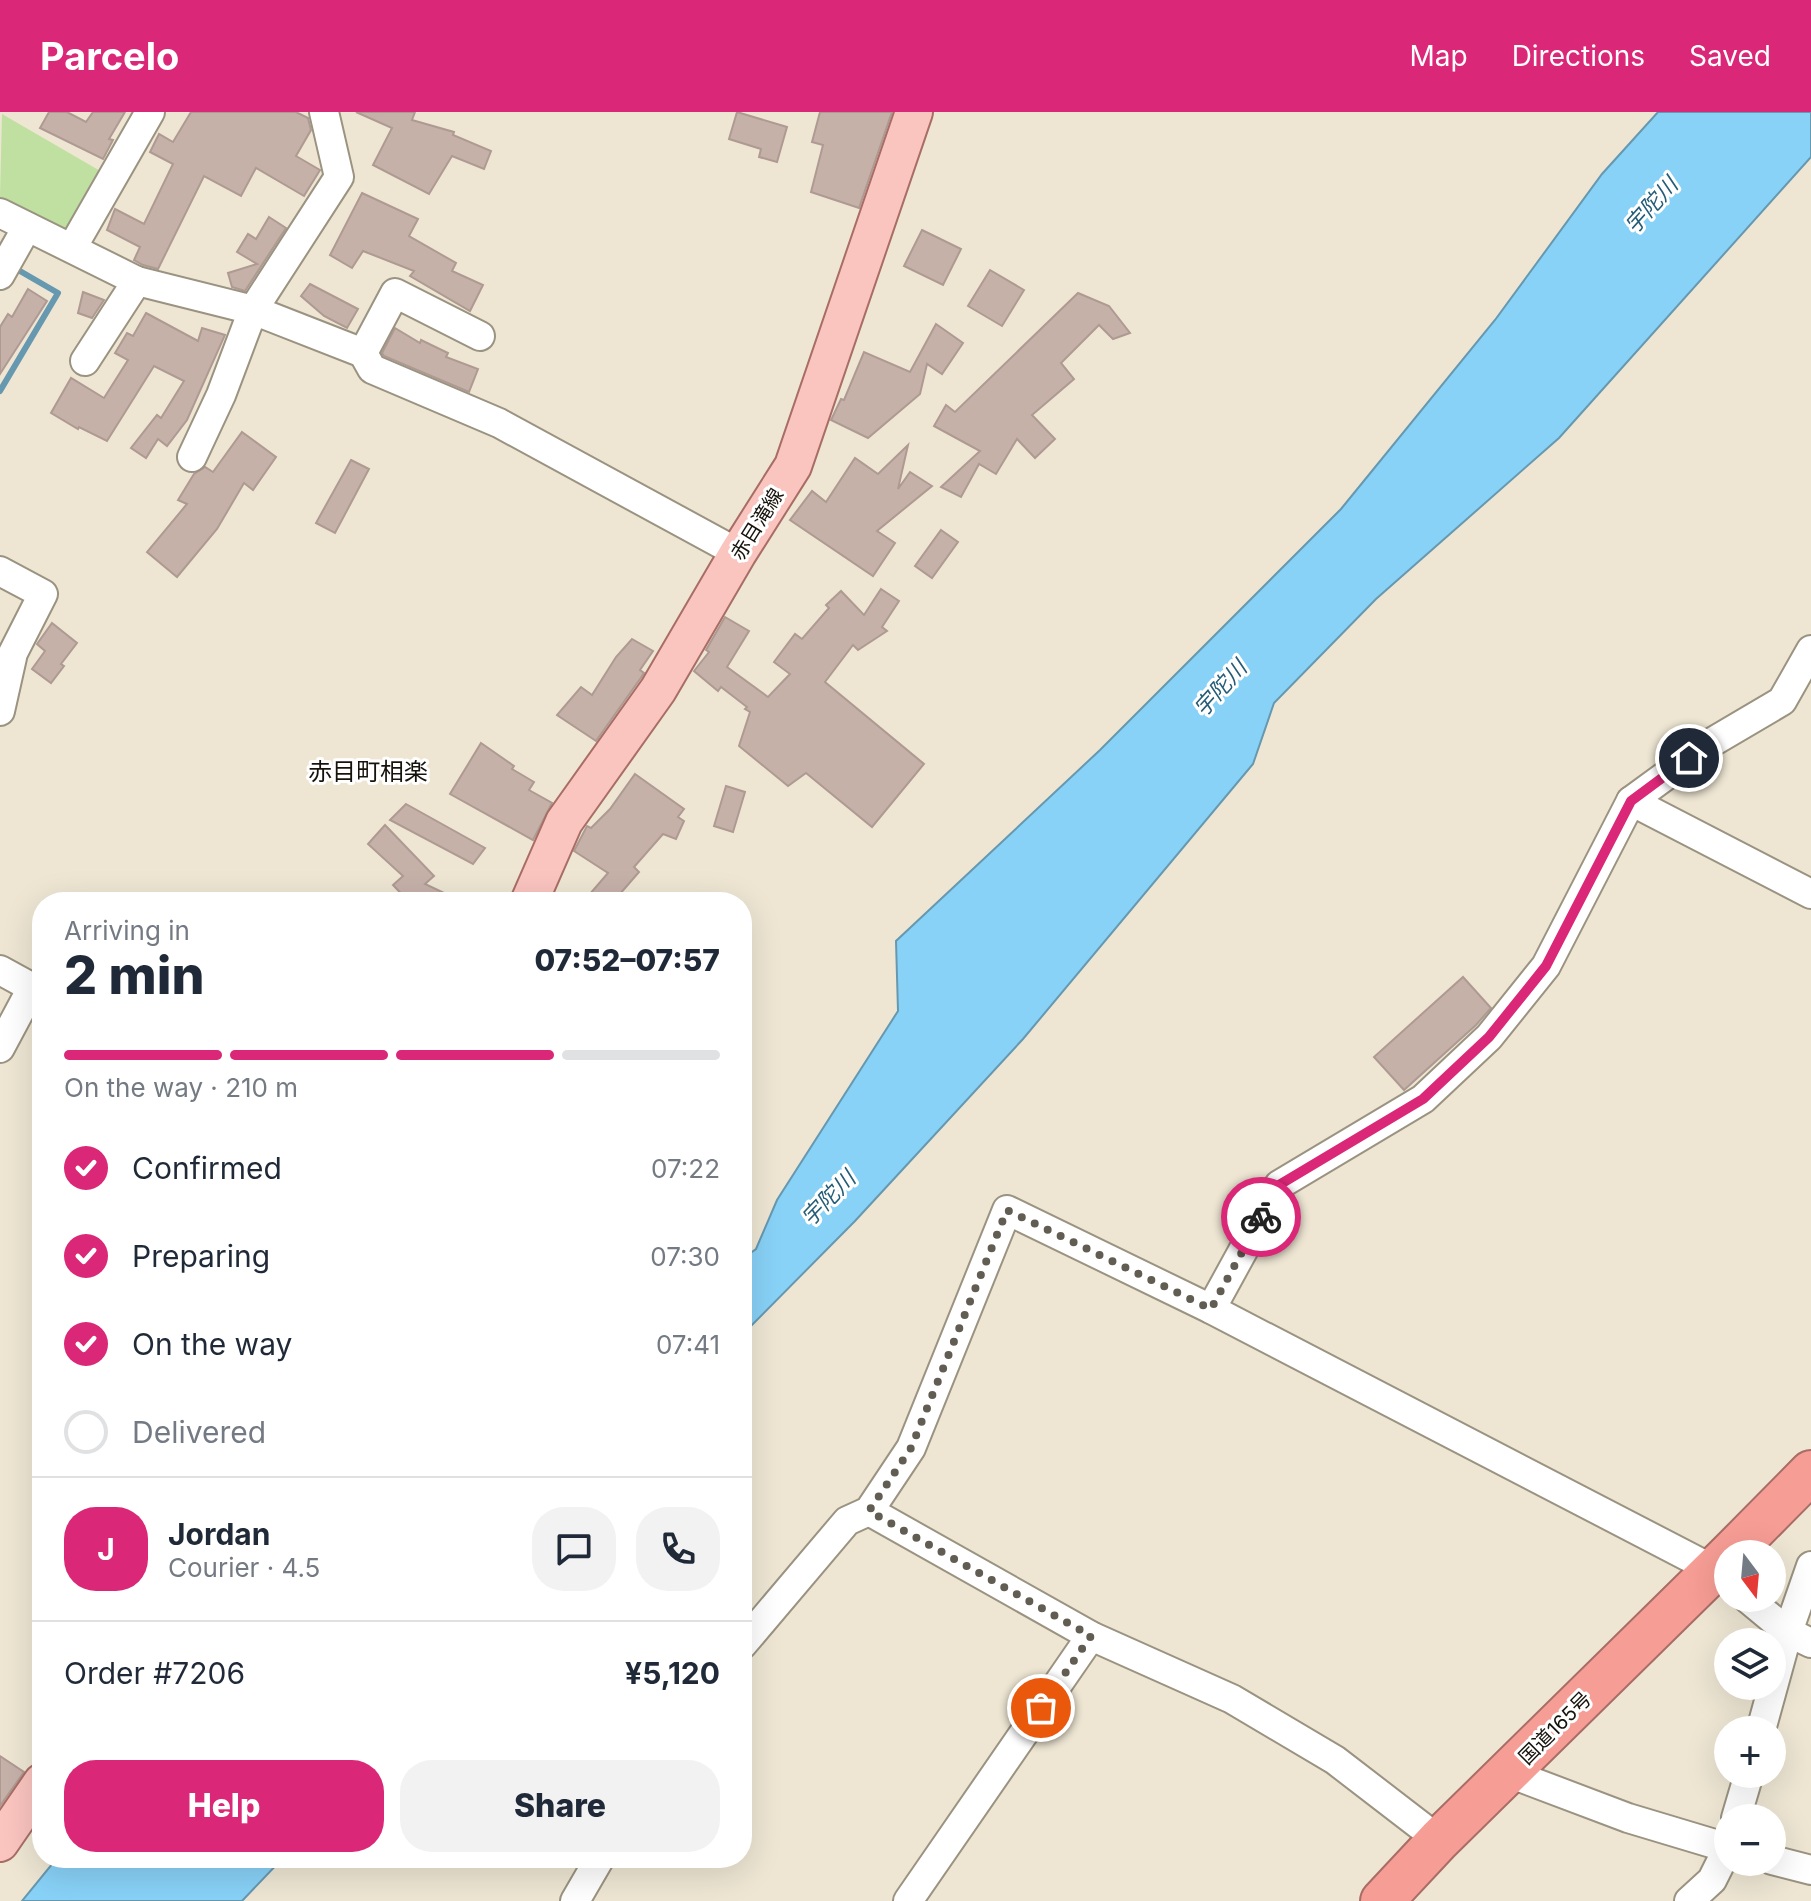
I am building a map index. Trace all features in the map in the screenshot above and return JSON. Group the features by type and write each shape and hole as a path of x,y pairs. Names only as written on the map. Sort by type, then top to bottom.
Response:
{"highway":[{"name":"国道165号","path":"1748,1540 1811,1472"},
{"name":"国道165号","path":"1382,1901 1439,1840 1714,1576"}],"main road":[{"name":"赤目滝線","path":"533,892 564,822 658,690 793,466 914,112"},
{"path":"0,1843 32,1797"}],"street":[{"path":"72,248 150,112"},
{"path":"192,457 221,395 253,310 339,177 332,120"},
{"path":"0,213 137,281 253,310 363,353 372,369 499,423 738,553"},
{"path":"6,265 27,227"},
{"path":"85,361 137,281"},
{"path":"363,353 395,293 480,336"},
{"path":"0,571 43,594 13,653 0,711"},
{"path":"1211,1309 1279,1185 1423,1099 1489,1037 1546,966 1631,801 1709,744 1782,701 1811,650"},
{"path":"1631,801 1811,894"},
{"path":"0,970 32,987"},
{"path":"0,1048 32,998"},
{"path":"752,1633 847,1521 869,1511 911,1448 1007,1210 1714,1560"},
{"path":"869,1511 1091,1636 1232,1699 1335,1760 1439,1840"},
{"path":"1767,1716 1800,1638 1811,1566"},
{"path":"1766,1612 1800,1638"},
{"path":"908,1901 1091,1636"},
{"path":"1509,1773 1628,1818 1728,1848 1712,1880 1689,1901"},
{"path":"1786,1864 1811,1870"},
{"path":"575,1901 594,1868"}],"green space":[{"path":"2,114 102,172 69,233 0,197"}],"water":[{"name":"宇陀川","path":"1658,112 1811,112 1811,157 1559,438 1376,599 1274,703 1253,764 1023,1039 855,1221 752,1325 752,1252 777,1200 898,1011 896,941 1100,750 1341,509 1495,320 1602,174"},
{"path":"49,1868 273,1868 242,1901 22,1901"}],"building":[{"path":"49,112 67,112 86,122 93,112 125,112 109,139 113,140 103,159 40,128"},
{"path":"191,112 296,112 308,118 311,130 296,156 320,170 304,196 256,168 241,196 204,176 158,269 134,260 140,247 107,230 115,209 144,224 173,164 150,152 159,134 173,142"},
{"path":"356,112 415,112 412,120 454,132 453,135 491,151 484,169 452,156 429,194 373,165 392,128"},
{"path":"737,112 787,127 777,162 759,157 761,149 729,139"},
{"path":"820,112 892,112 859,208 811,192 823,145 812,142"},
{"path":"362,193 418,219 409,236 456,263 452,271 483,285 470,311 410,276 414,271 363,251 352,268 330,255"},
{"path":"269,217 286,228 245,291 232,287 228,273 257,264 237,252 248,234 256,239"},
{"path":"922,230 961,249 943,285 904,266"},
{"path":"990,270 1024,290 1002,326 968,306"},
{"path":"310,284 358,309 347,328 324,316 301,296"},
{"path":"28,289 47,301 0,374 0,327 8,314 12,317"},
{"path":"83,292 104,300 92,318 78,313"},
{"path":"1078,293 1109,306 1130,333 1113,339 1099,325 1061,363 1074,379 1032,415 1055,439 1035,458 1017,439 996,474 979,464 961,497 941,487 980,451 934,426 946,405 955,412"},
{"path":"146,313 198,341 202,328 225,335 187,420 167,446 158,439 146,458 131,448 157,415 161,418 184,381 154,366 107,441 51,413 71,378 104,398 128,360 115,353 127,333 133,336"},
{"path":"936,324 963,343 942,374 927,364 920,394 868,438 831,420 841,399 844,400 864,352 910,372"},
{"path":"395,328 420,343 421,340 448,353 446,357 478,369 469,392 384,356 382,353"},
{"path":"242,432 276,457 253,490 244,483 217,529 177,577 147,552 187,504 178,500 194,474 205,467 213,472"},
{"path":"908,445 898,489 910,472 932,486 877,531 895,543 873,576 790,520 812,491 826,502 855,458 878,474"},
{"path":"351,460 369,469 335,533 316,523"},
{"path":"941,530 958,542 932,578 915,566"},
{"path":"881,589 899,601 882,627 887,631 858,650 853,645 825,682 924,764 872,827 806,773 788,786 739,746 750,712 745,709 747,707 721,687 718,691 694,671 709,652 706,650 725,617 749,631 727,667 768,697 790,674 774,662 795,634 802,639 829,608 826,605 841,591 864,615"},
{"path":"52,623 77,643 51,683 32,669 45,651 37,644"},
{"path":"632,639 653,651 640,670 644,673 596,741 557,715 581,687 592,695 616,657"},
{"path":"481,743 514,766 512,769 534,782 529,790 552,803 533,840 450,794"},
{"path":"635,774 684,809 678,817 684,821 676,839 663,834 634,867 639,872 622,892 592,892 608,873 574,851 587,826 591,828 610,809"},
{"path":"726,786 745,792 733,832 714,826"},
{"path":"406,804 485,848 473,864 390,820"},
{"path":"385,825 434,876 425,884 442,892 400,892 393,885 403,876 368,844"},
{"path":"1463,977 1491,1008 1404,1090 1374,1057"},
{"path":"0,1756 24,1772 0,1806"}],"waterway":[{"path":"0,391 58,293 13,267"}],"way so far":[{"path":"1041,1708 1091,1636 869,1511 911,1448 1007,1210 1211,1309 1261,1217"}],"district":[{"name":"赤目町相楽","path":"368,771"}],"route":[{"path":"1261,1217 1279,1185 1423,1099 1489,1037 1546,966 1631,801 1689,758"}]}
